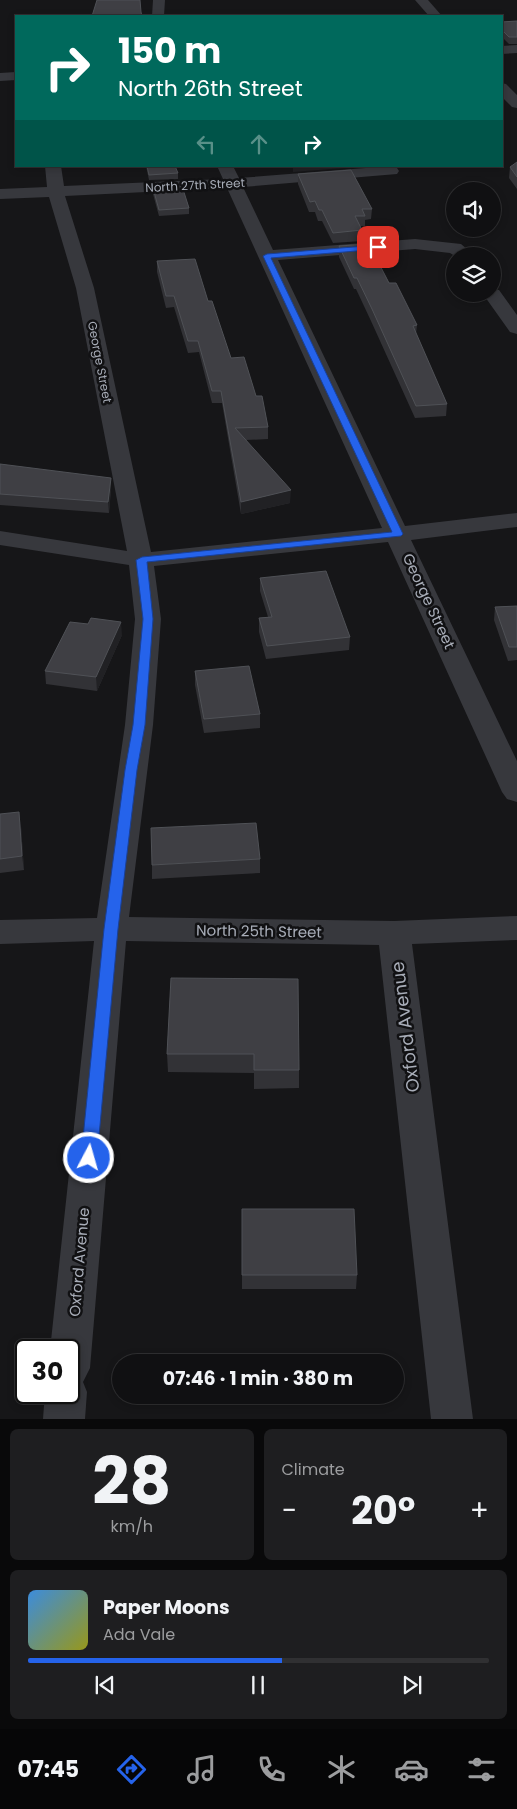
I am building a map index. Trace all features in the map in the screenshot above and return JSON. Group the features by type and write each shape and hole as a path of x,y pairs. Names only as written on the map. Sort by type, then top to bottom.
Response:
{"street":[{"path":"158,15 159,0"},
{"path":"421,0 435,15"},
{"path":"503,50 517,48"},
{"path":"0,76 15,76"},
{"path":"503,89 517,104"},
{"name":"George Street","path":"54,167 56,192 85,288 142,560"},
{"name":"North 27th Street","path":"0,194 56,192 229,175 391,171"},
{"name":"George Street","path":"229,175 517,792"},
{"path":"267,256 415,244 446,247"},
{"path":"498,302 517,328"},
{"path":"0,538 142,560 517,520"},
{"name":"Oxford Avenue","path":"72,1339 111,929 131,770 139,725 148,619 142,560"},
{"name":"North 25th Street","path":"0,932 111,929 394,933 517,928"},
{"name":"Oxford Avenue","path":"394,933 452,1419"},
{"path":"64,1419 65,1404"}],"building":[{"path":"97,0 140,0 142,15 92,15"},
{"path":"517,21 517,37 509,37 503,31 503,22"},
{"path":"517,162 517,177 510,167"},
{"path":"147,167 175,167 178,173 149,175"},
{"path":"351,170 372,209 362,209 365,216 355,216 362,230 333,233 322,210 319,210 315,201 310,202 298,174"},
{"path":"182,186 189,208 159,210 153,188"},
{"path":"369,244 389,283 396,283 417,325 413,326 447,404 416,406 372,309 357,278 354,278 339,246"},
{"path":"195,259 208,301 212,301 231,358 244,357 256,396 262,396 268,427 235,428 291,490 241,502 221,391 212,391 198,341 188,341 174,296 166,296 157,261"},
{"path":"0,464 111,478 108,502 0,494"},
{"path":"326,571 350,637 267,646 259,618 272,617 260,578"},
{"path":"517,606 517,647 509,647 495,607"},
{"path":"91,618 121,622 96,677 45,671 70,622 88,624"},
{"path":"249,666 260,714 204,719 195,671"},
{"path":"19,812 22,856 0,859 0,814"},
{"path":"256,823 260,859 152,865 151,828"},
{"path":"171,978 298,979 299,1070 254,1070 254,1054 167,1054"},
{"path":"242,1209 354,1209 357,1275 242,1275"}],"route":[{"path":"89,1158 111,929 131,770 139,725 148,619 142,560 398,534 267,256 378,247"}]}
